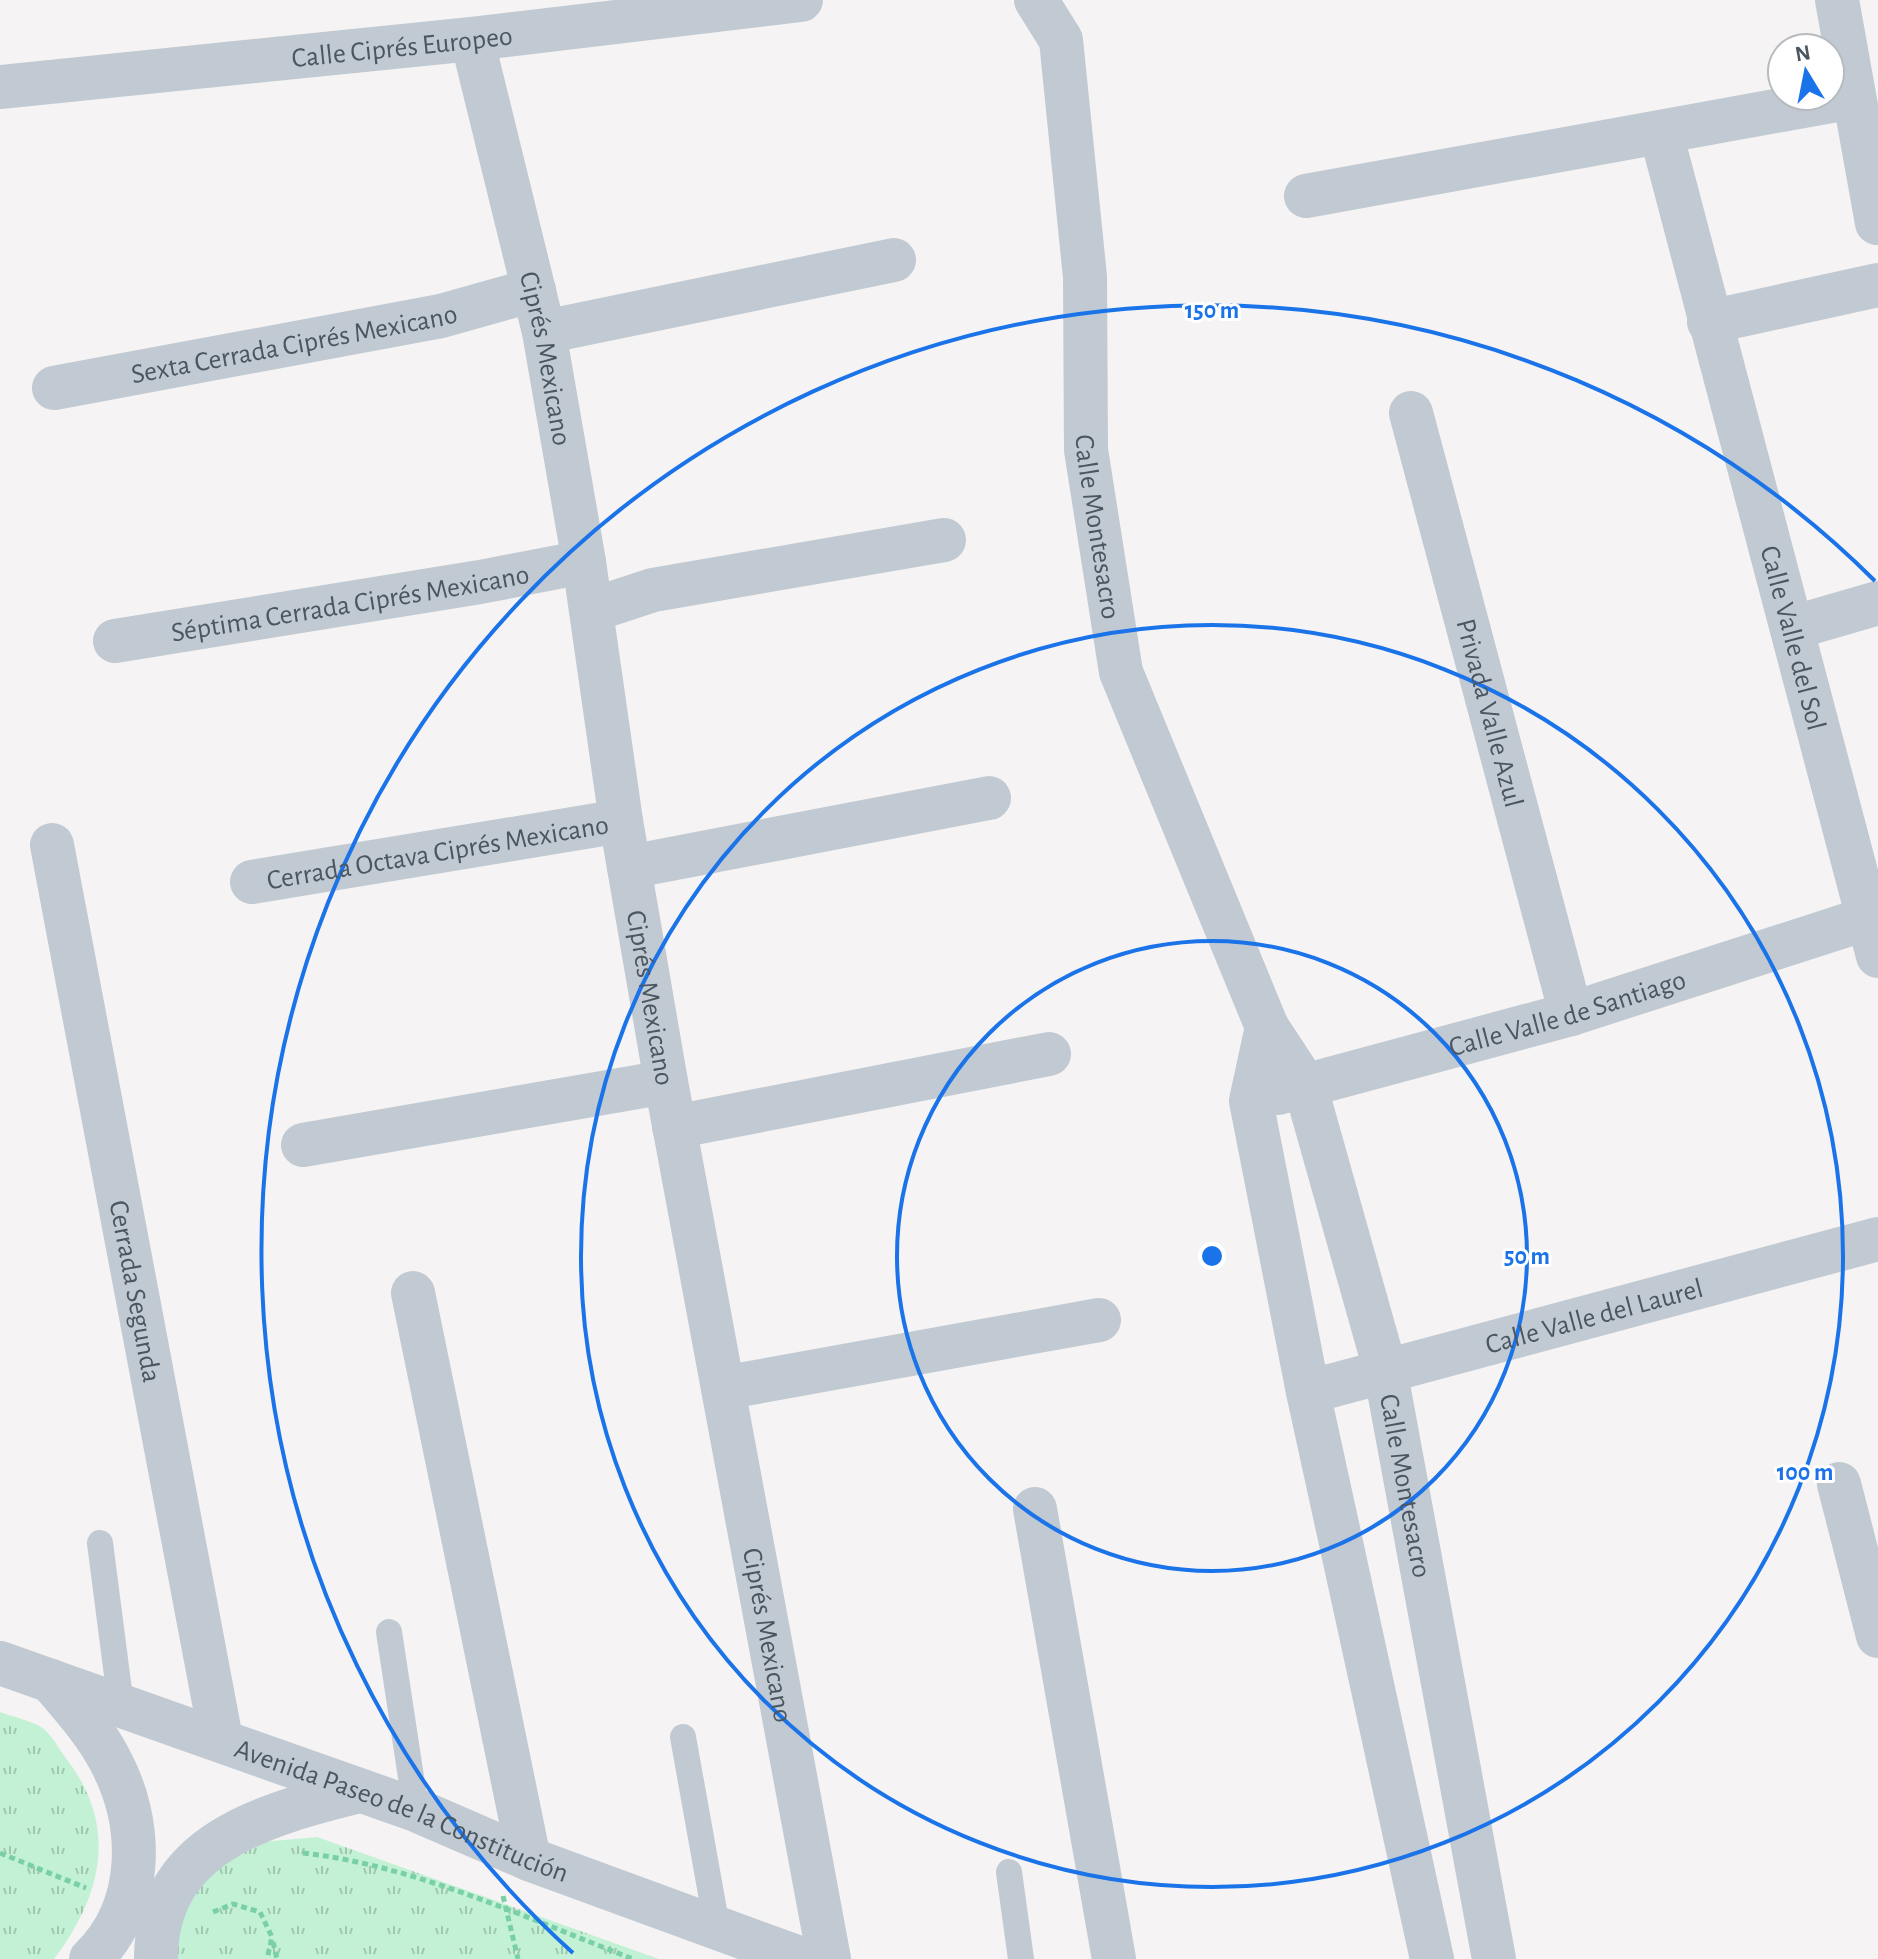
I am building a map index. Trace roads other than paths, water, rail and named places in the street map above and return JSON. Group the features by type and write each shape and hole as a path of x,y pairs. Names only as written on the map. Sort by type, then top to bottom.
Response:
{"street":[{"name":"Calle Ciprés Europeo","path":"0,87 472,39 801,0"},
{"name":"Calle Montesacro","path":"1038,0 1061,40 1085,277 1086,450 1121,672 1267,1027 1305,1085 1385,1369 1494,1959"},
{"path":"1837,0 1877,223"},
{"name":"Ciprés Mexicano","path":"472,39 544,332 592,610 621,821 666,1082 829,1959"},
{"path":"1306,196 1853,97"},
{"name":"Calle Valle del Sol","path":"1661,133 1709,322 1874,930"},
{"path":"544,332 894,260"},
{"path":"1709,322 1878,285"},
{"name":"Sexta Cerrada Ciprés Mexicano","path":"54,388 441,316 534,290"},
{"name":"Privada Valle Azul","path":"1411,413 1571,1014"},
{"path":"592,610 653,590 944,540"},
{"name":"Séptima Cerrada Ciprés Mexicano","path":"115,641 584,562"},
{"path":"1792,628 1878,603"},
{"path":"629,867 989,798"},
{"name":"Cerrada Octava Ciprés Mexicano","path":"252,882 621,821"},
{"name":"Cerrada Segunda","path":"52,845 221,1739"},
{"name":"Calle Valle de Santiago","path":"1251,1101 1874,930"},
{"path":"1267,1027 1251,1101 1308,1392 1432,1959"},
{"path":"674,1127 1049,1054"},
{"path":"303,1145 666,1082"},
{"name":"Calle Valle del Laurel","path":"1308,1392 1878,1239"},
{"path":"413,1293 511,1852"},
{"path":"723,1388 1099,1320"},
{"path":"1839,1484 1878,1636"},
{"path":"1035,1509 1114,1959"},
{"name":"Avenida Paseo de la Constitución","path":"0,1663 416,1810 511,1852 802,1959"},
{"path":"50,1681 102,1747 123,1789 132,1819 134,1849 126,1906 113,1931 91,1959"},
{"path":"156,1959 162,1914 179,1879 220,1840 275,1813 360,1791"}],"lane":[{"path":"100,1543 121,1706"},
{"path":"389,1632 416,1810"},
{"path":"683,1737 717,1927"},
{"path":"1009,1872 1021,1959"}]}
